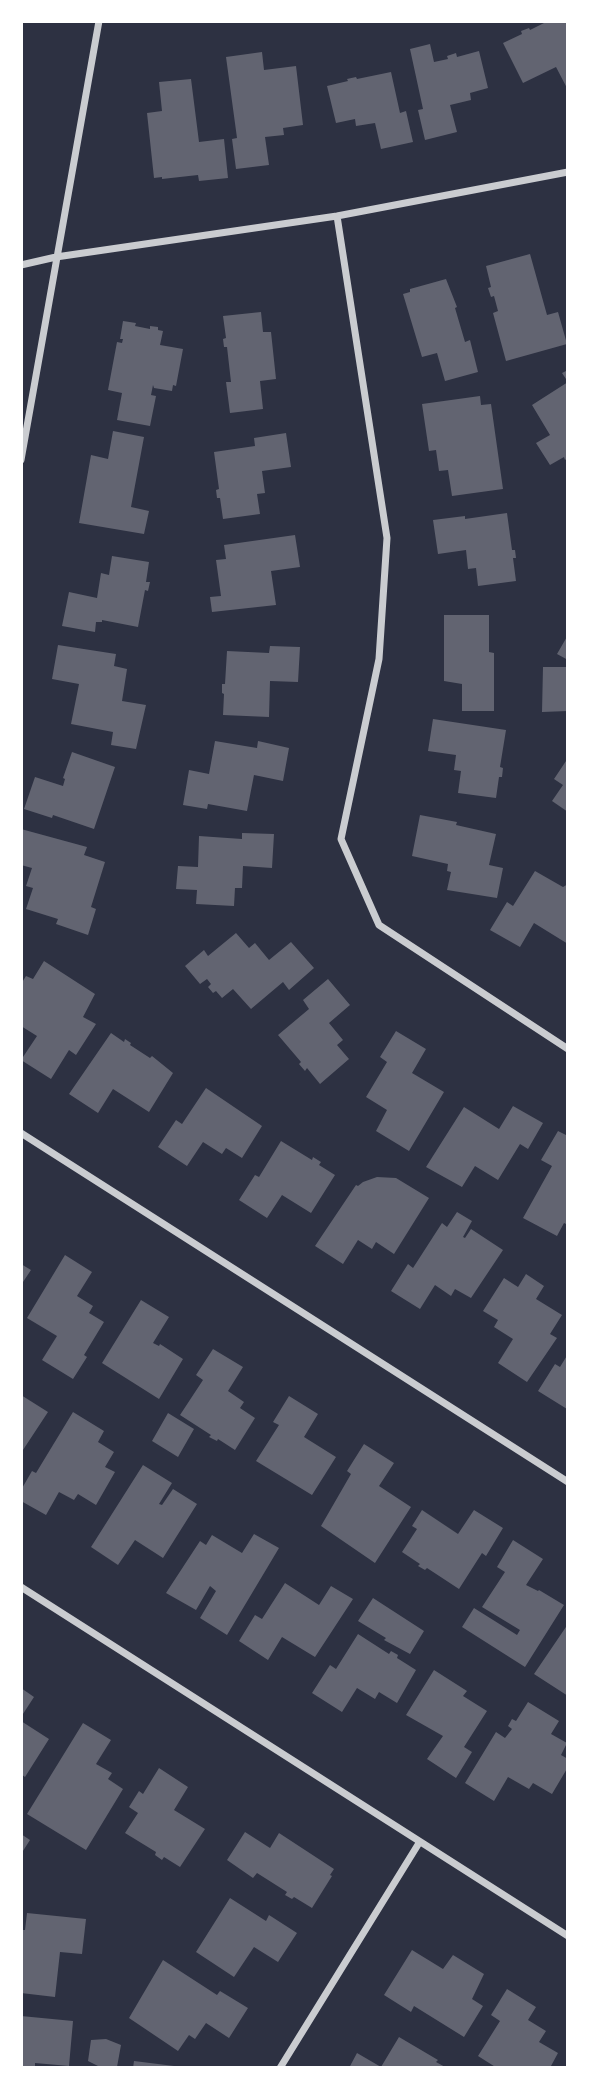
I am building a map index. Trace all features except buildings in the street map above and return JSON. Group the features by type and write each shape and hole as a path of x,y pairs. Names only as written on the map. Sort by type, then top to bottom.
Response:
{"street":[{"path":"21,460 99,21"},
{"path":"21,265 56,257 337,216 568,172"},
{"path":"337,216 387,538 379,659 341,839 380,925 568,1049"},
{"path":"21,1133 568,1482"},
{"path":"21,1587 568,1936"},
{"path":"280,2068 419,1843"}]}
